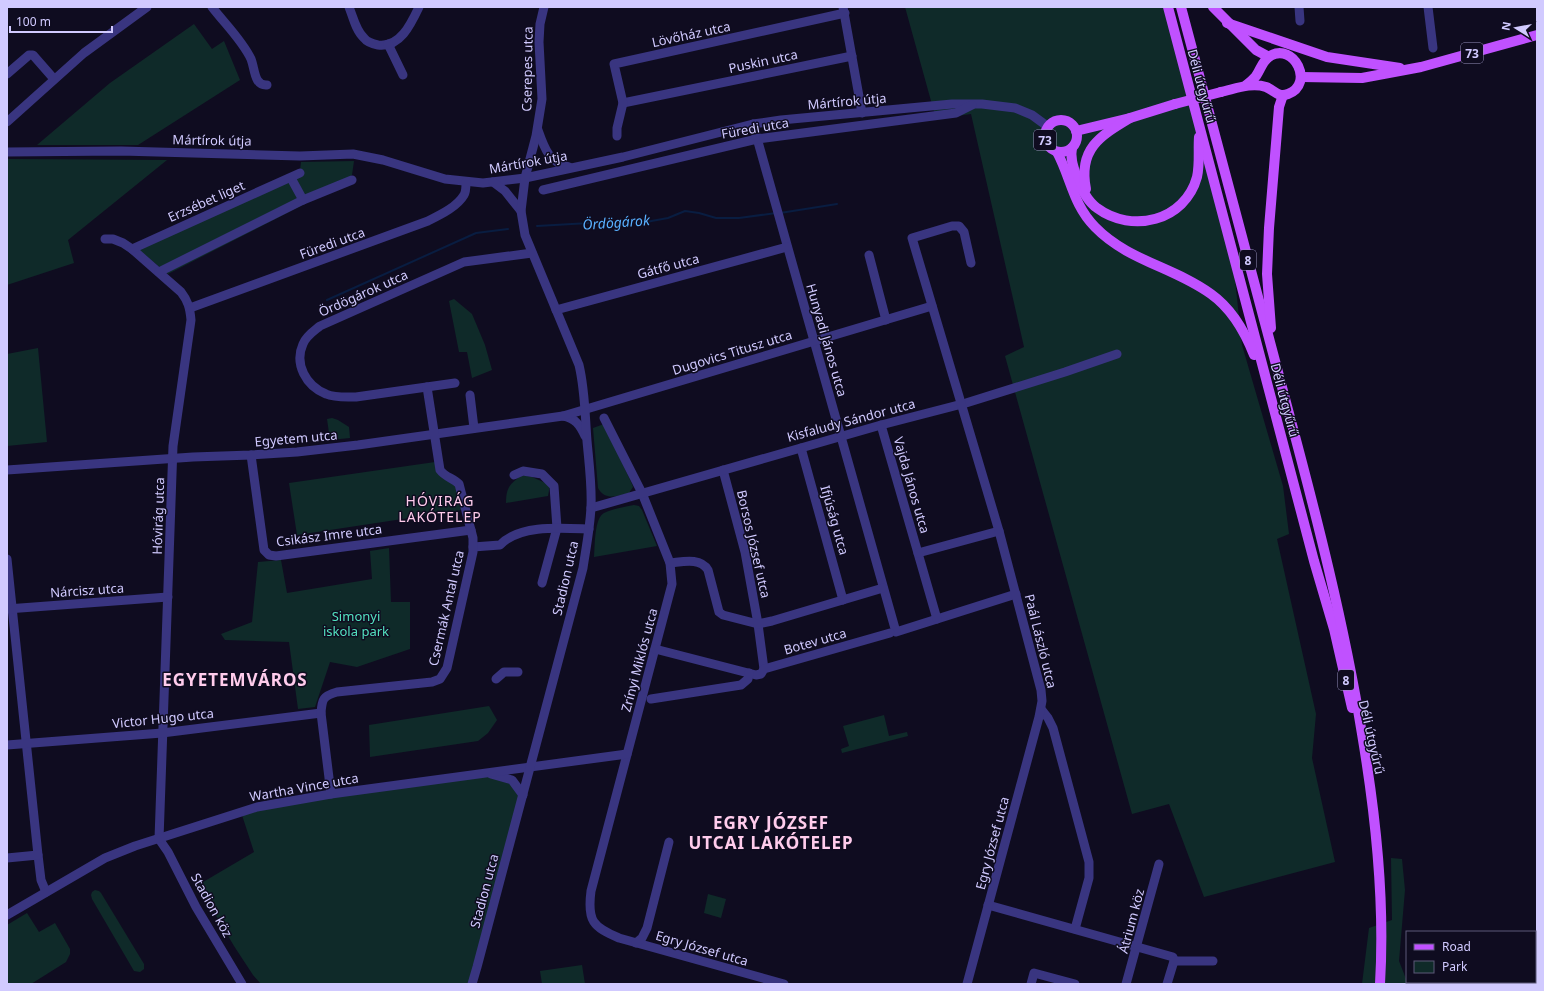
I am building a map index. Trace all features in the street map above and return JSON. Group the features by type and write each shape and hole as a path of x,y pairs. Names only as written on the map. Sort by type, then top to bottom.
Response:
{"main road":[{"name":"Déli útgyűrű","path":"1168,7 1314,561 1334,629 1373,800"},
{"name":"Déli útgyűrű","path":"1181,7 1325,548 1339,607 1354,684 1373,800 1382,899 1380,984"},
{"path":"1213,7 1227,23 1256,50 1269,57"},
{"path":"1227,23 1327,57 1406,69"},
{"name":"73","path":"1301,77 1362,78 1421,67 1537,35"},
{"path":"1076,132 1245,86 1267,87 1283,96 1293,92 1297,87 1301,77 1300,70 1298,65 1290,56 1284,54 1273,55 1262,63 1256,76 1245,86"},
{"path":"1272,351 1267,274 1269,228 1279,107 1283,96"},
{"path":"1072,148 1071,154 1078,181 1090,201 1097,208 1108,214 1127,220 1137,221 1159,219 1171,213 1187,199 1197,178 1199,158 1197,115"},
{"path":"1090,201 1086,189 1084,172 1088,153 1094,144 1104,134 1130,118"},
{"name":"73","path":"1063,119 1072,123 1076,132 1076,140 1072,148 1068,150 1057,152 1049,148 1046,144 1044,135 1047,126 1054,121 1063,119"},
{"path":"1057,152 1077,202 1096,228 1121,249 1196,284 1212,295 1228,311 1242,330 1266,381"}],"street":[{"path":"7,122 54,79 110,33 147,7"},
{"path":"212,7 246,50 252,61 258,82 267,85"},
{"path":"349,7 363,38 375,44 388,44 404,34 418,7"},
{"name":"Cserepes utca","path":"525,178 538,129 542,99 539,42 540,24 544,7"},
{"path":"1299,7 1300,20"},
{"path":"1428,7 1433,48"},
{"name":"Lövőház utca","path":"617,136 617,128 623,103 614,64 844,10 852,56"},
{"path":"388,44 403,75"},
{"path":"7,74 29,55 33,55 54,79"},
{"path":"852,56 862,113"},
{"name":"Puskin utca","path":"623,103 852,56"},
{"name":"Mártírok útja","path":"7,152 129,151 300,156 353,154 383,160 445,179 466,182 493,182 525,178 753,124 780,120 952,104 974,104 1015,108 1032,115 1047,126"},
{"name":"Füredi utca","path":"543,190 757,139 956,113 974,104"},
{"name":"Hunyadi János utca","path":"753,124 883,588 893,633"},
{"path":"538,129 542,142 549,155 560,165 570,168"},
{"name":"Erzsébet liget","path":"132,249 300,174"},
{"path":"291,178 303,200"},
{"name":"Stadion utca","path":"472,984 582,568 591,508 586,409 579,365 525,235 520,211 525,178"},
{"path":"160,272 303,200 352,180"},
{"name":"Füredi utca","path":"190,308 428,221 458,202 465,194 466,182"},
{"path":"493,182 506,191 520,211"},
{"path":"961,404 912,238 952,226 959,226 964,232 971,263"},
{"path":"105,239 112,239 123,243 132,249 181,292 187,300 190,308"},
{"name":"Gátfő utca","path":"556,310 787,247"},
{"name":"Ördögárok utca","path":"455,383 356,397 340,398 327,395 311,385 303,373 301,353 303,344 306,339 320,326 464,262 532,253"},
{"path":"869,255 886,320"},
{"name":"Dugovics Titusz utca","path":"586,409 932,306"},
{"name":"Hóvirág utca","path":"159,839 173,446 191,320 190,308"},
{"name":"Kisfaludy Sándor utca","path":"591,508 841,436 961,404 1117,354"},
{"name":"Csermák Antal utca","path":"331,794 321,713 322,702 328,694 432,682 440,679 447,668 473,547 473,538 459,484 454,479 443,474 440,470 427,387"},
{"path":"470,395 474,428"},
{"name":"Paál László utca","path":"961,404 1016,594 1041,690 1041,709"},
{"name":"Egyetem utca","path":"7,470 173,458 297,452 355,446 563,416 586,409"},
{"path":"563,416 574,419 581,428 587,440"},
{"name":"Zrínyi Miklós utca","path":"592,917 590,905 591,891 671,592 672,576 670,563 642,493 604,418"},
{"name":"Vajda János utca","path":"881,425 937,619"},
{"name":"Ifjúság utca","path":"801,448 843,600"},
{"name":"Csikász Imre utca","path":"251,455 264,550 269,555 276,556 471,530"},
{"name":"Borsos József utca","path":"723,470 745,552 758,624 764,669"},
{"path":"514,475 524,471 542,474 554,486 557,528 542,584"},
{"path":"473,547 500,545 505,540 523,533 544,528 589,528"},
{"name":"Vajda János utca","path":"918,552 998,532"},
{"path":"7,558 10,609 38,855 41,880 46,892"},
{"path":"670,563 694,562 703,564 708,570 719,612 723,615 758,624 883,588"},
{"name":"Botev utca","path":"655,649 756,675 761,674 764,669 893,633 1016,594"},
{"name":"Nárcisz utca","path":"10,609 168,597"},
{"path":"496,679 504,672 518,672"},
{"path":"651,699 741,685 748,679 749,673"},
{"path":"1041,709 1054,728 1090,862 1089,878 1075,929"},
{"name":"Egry József utca","path":"967,984 1041,709"},
{"name":"Victor Hugo utca","path":"7,745 162,733 321,713"},
{"name":"Wartha Vince utca","path":"7,915 105,858 135,846 257,807 331,794 627,754"},
{"path":"486,773 512,780 522,795"},
{"name":"Stadion köz","path":"159,839 168,852 196,907 242,984"},
{"name":"Egry József utca","path":"636,943 642,938 647,928 669,842"},
{"path":"7,858 38,855"},
{"name":"Átrium köz","path":"1126,984 1159,864"},
{"path":"988,905 1137,946 1173,959 1214,961"},
{"name":"Egry József utca","path":"592,917 596,926 601,930 619,938 784,984"},
{"path":"1167,984 1173,959"},
{"path":"1031,984 1034,973 1075,984"}],"green space":[{"path":"905,7 1172,7 1234,270 1242,345 1283,486 1289,534 1277,539 1316,714 1312,758 1335,862 1204,897 1169,804 1132,814 1005,356 1024,347 971,114 936,119"},
{"path":"194,24 212,49 224,41 240,80 138,145 37,145 110,83"},
{"path":"7,159 167,160 68,240 74,263 7,285"},
{"path":"354,161 352,175 326,193 168,274 134,246 300,171 301,162"},
{"path":"454,299 472,314 485,345 492,370 472,378 467,352 459,352 449,301"},
{"path":"38,348 47,442 7,446 7,354"},
{"path":"332,418 349,427 350,438 330,440 327,419"},
{"path":"604,424 632,484 633,487 629,493 608,496 604,495 598,488 593,428"},
{"path":"435,462 457,486 462,510 297,535 289,483"},
{"path":"522,475 532,477 550,485 548,496 506,503 508,489 514,481"},
{"path":"634,505 639,506 642,510 657,546 594,557 597,526 601,516 611,510"},
{"name":"Simonyi iskola park","path":"389,548 391,602 410,602 410,649 357,667 330,662 315,707 298,709 289,642 225,640 221,634 252,622 258,562 281,560 287,593 372,579 370,551"},
{"path":"489,706 497,720 488,733 478,741 370,757 369,725"},
{"path":"884,715 889,736 907,732 908,736 842,753 841,749 849,746 843,726"},
{"path":"486,773 512,780 523,795 472,984 261,984 253,975 234,946 198,885 254,852 241,812"},
{"path":"1391,858 1402,859 1405,890 1399,961 1406,979 1406,983 1408,984 1362,984 1369,928 1392,920"},
{"path":"95,890 101,893 144,964 144,969 140,972 134,971 92,899 92,892"},
{"path":"708,894 726,899 721,918 704,913"},
{"path":"27,913 39,932 55,923 70,949 70,954 66,962 31,984 7,984 7,925"},
{"path":"582,965 585,984 542,984 540,971"}],"waterway":[{"name":"Ördögárok","path":"780,213 837,204"},
{"name":"Ördögárok","path":"537,226 607,222 646,222 668,218 685,211 716,218 739,218 776,213"},
{"name":"Ördögárok","path":"327,300 476,233 508,229"}],"district":[{"name":"HÓVIRÁG LAKÓTELEP","path":"440,508"},
{"name":"EGYETEMVÁROS","path":"235,679"},
{"name":"EGRY JÓZSEF UTCAI LAKÓTELEP","path":"771,832"}]}
